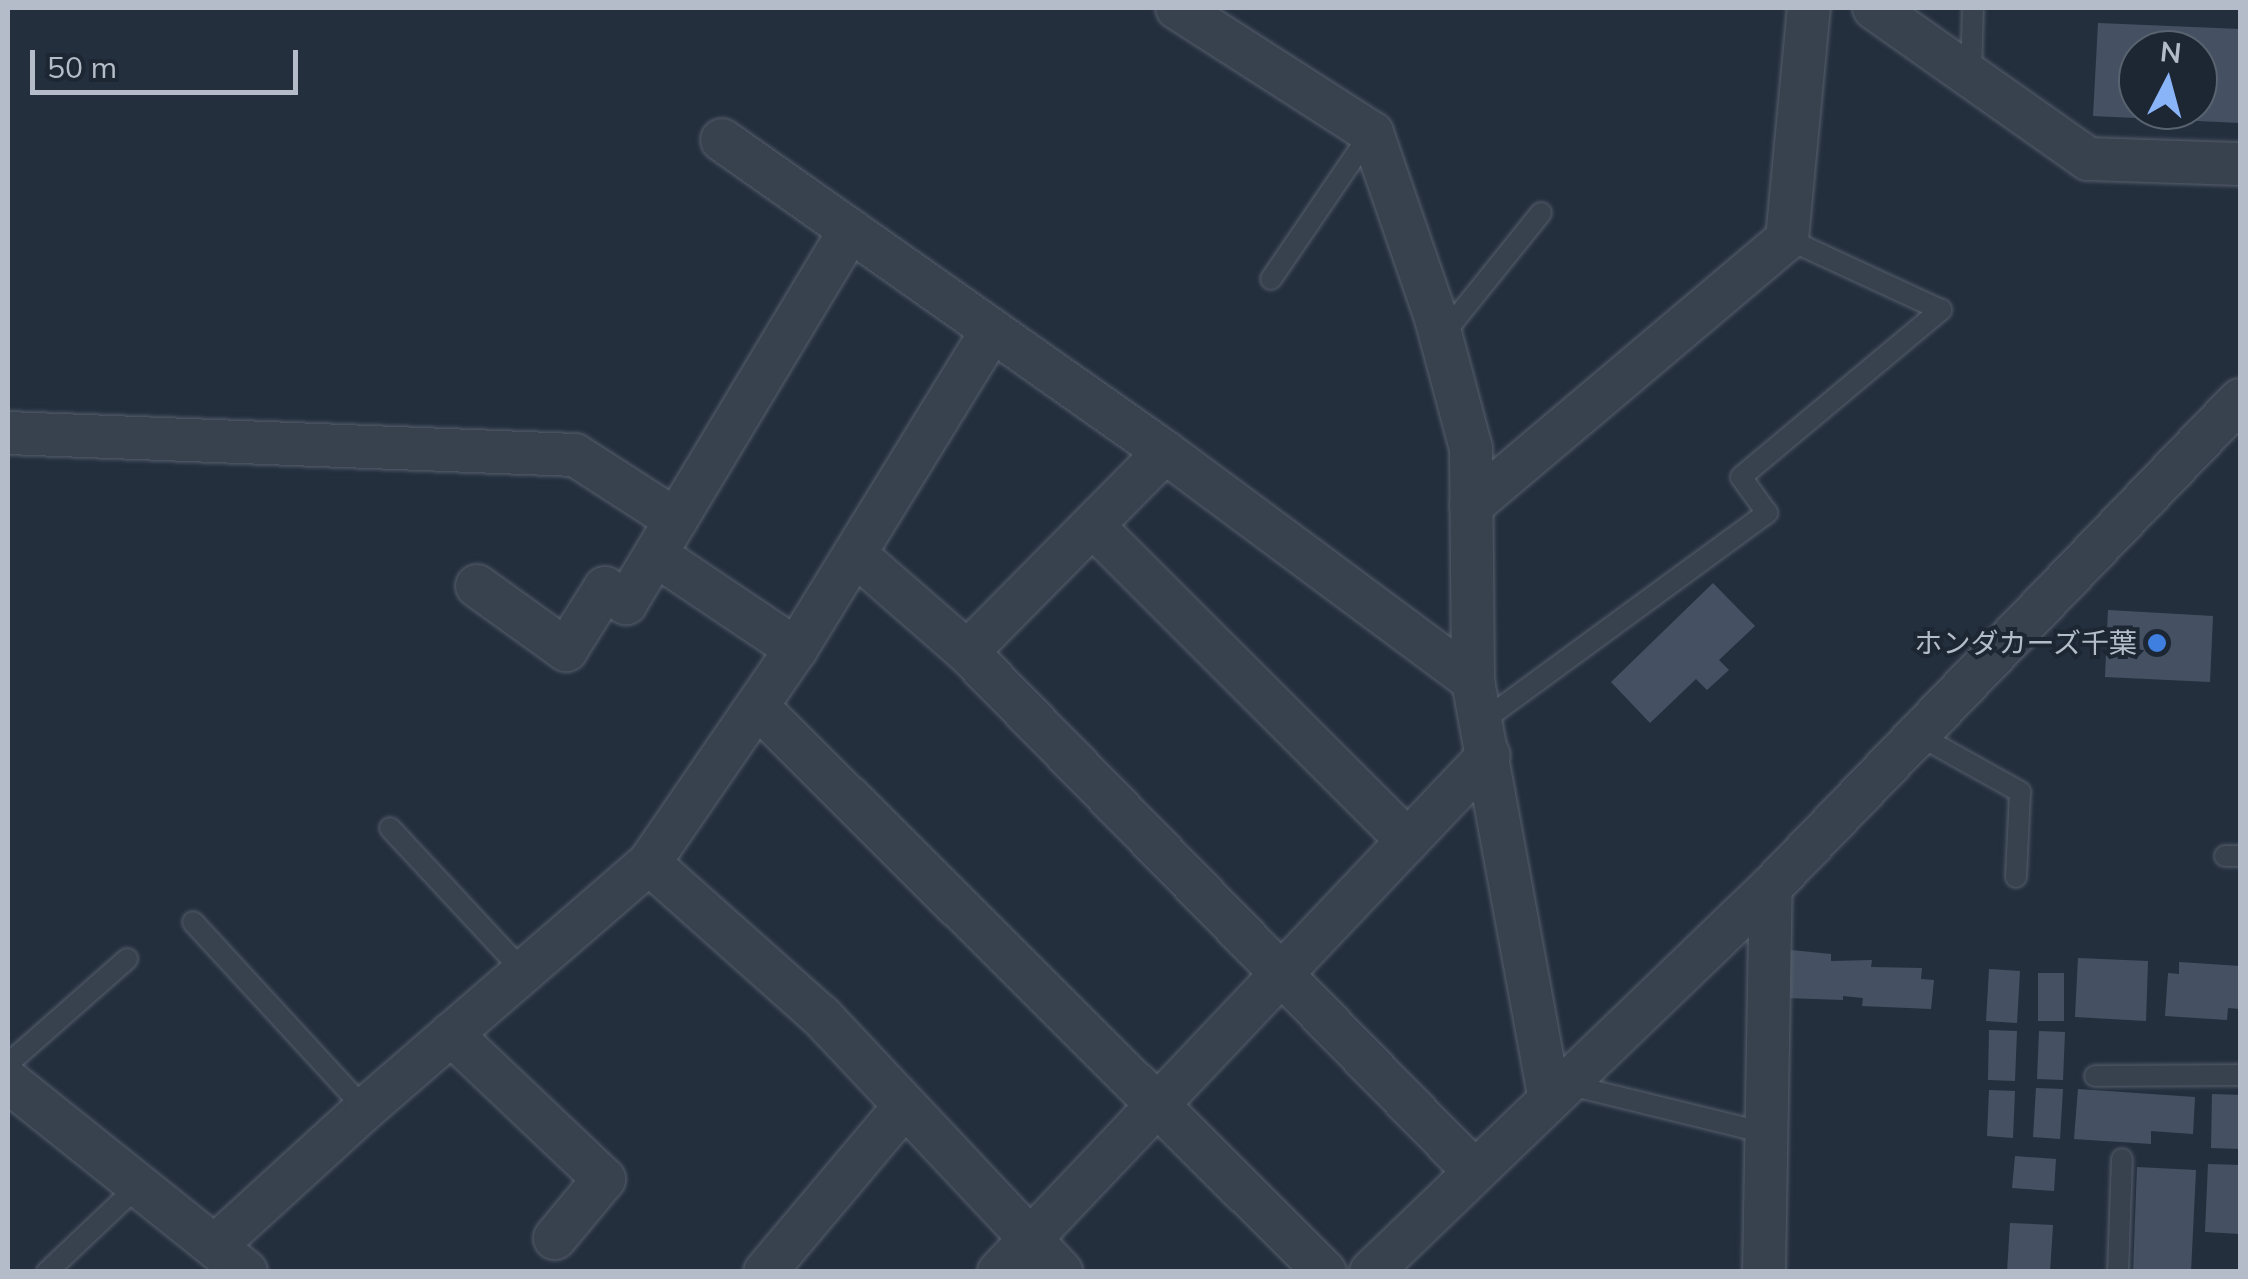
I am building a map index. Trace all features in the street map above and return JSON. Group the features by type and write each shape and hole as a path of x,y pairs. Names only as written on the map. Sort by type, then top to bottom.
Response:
{"street":[{"path":"1177,8 1372,133 1441,337 1471,449 1473,681 1557,1090"},
{"path":"1471,506 1787,239 1809,8"},
{"path":"1874,8 2088,158 2240,164"},
{"path":"722,140 1164,452 1473,681"},
{"path":"478,586 566,650 605,588 626,603 850,230"},
{"path":"8,1080 230,1258 365,1109 649,864 796,650 992,330"},
{"path":"1371,1272 1771,886 1920,736 2240,400"},
{"path":"8,433 575,455 796,650"},
{"path":"966,652 1164,452"},
{"path":"1093,526 1408,841"},
{"path":"856,555 966,652 1473,1170"},
{"path":"758,708 1159,1103 1324,1272"},
{"path":"999,1272 1408,841 1484,739"},
{"path":"649,864 821,1016 1060,1272"},
{"path":"1764,1272 1771,886"},
{"path":"451,1034 604,1178 555,1238"},
{"path":"765,1272 903,1108"}],"lane":[{"path":"1971,74 1973,8"},
{"path":"1271,279 1372,133"},
{"path":"1441,337 1541,213"},
{"path":"1484,739 1768,513 1741,477 1941,310 1787,239"},
{"path":"1920,736 2020,792 2016,876"},
{"path":"390,828 524,970"},
{"path":"193,922 365,1109"},
{"path":"8,1064 127,959"},
{"path":"2094,1076 2240,1075"},
{"path":"1557,1090 1766,1133"},
{"path":"2118,1272 2122,1160"},
{"path":"47,1272 140,1185"}],"building":[{"path":"2098,23 2240,29 2240,123 2218,122 2218,30 2118,30 2118,117 2093,116"},
{"path":"1713,583 1755,626 1719,660 1729,670 1707,690 1696,679 1650,723 1611,682"},
{"path":"2108,610 2213,616 2210,682 2105,677"},
{"path":"1791,950 1831,954 1831,961 1872,960 1871,967 1922,968 1921,979 1934,980 1931,1009 1862,1006 1863,998 1843,996 1843,1000 1785,998"},
{"path":"2078,958 2148,961 2146,1021 2075,1017"},
{"path":"2179,962 2240,966 2240,1009 2228,1008 2227,1020 2165,1016 2168,973 2179,974"},
{"path":"1989,969 2020,971 2017,1023 1986,1021"},
{"path":"2038,973 2064,973 2064,1021 2038,1021"},
{"path":"1989,1030 2017,1031 2015,1081 1988,1080"},
{"path":"2039,1031 2065,1032 2063,1080 2037,1079"},
{"path":"2036,1088 2063,1089 2060,1139 2033,1137"},
{"path":"2078,1089 2195,1097 2193,1134 2151,1131 2151,1144 2074,1139"},
{"path":"1989,1090 2015,1091 2013,1138 1987,1136"},
{"path":"2212,1094 2240,1095 2240,1149 2211,1148"},
{"path":"2015,1156 2056,1159 2054,1191 2012,1188"},
{"path":"2208,1164 2240,1165 2240,1234 2205,1232"},
{"path":"2137,1167 2196,1170 2191,1272 2133,1272"},
{"path":"2010,1223 2053,1225 2050,1272 2007,1272"}],"place":[{"name":"ホンダカーズ千葉","path":"2157,643"}]}
